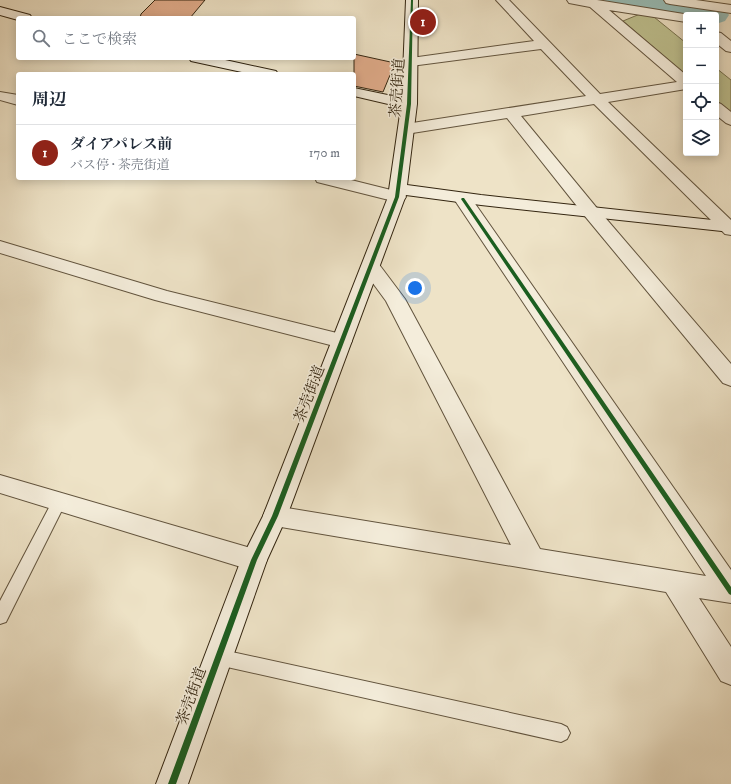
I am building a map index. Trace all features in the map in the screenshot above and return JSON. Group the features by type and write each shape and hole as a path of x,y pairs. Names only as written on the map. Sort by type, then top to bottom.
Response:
{"street":[{"name":"茶売街道","path":"172,784 254,560 274,516 371,267 398,193 409,104 412,0"},
{"path":"502,0 596,98 730,228"},
{"path":"573,0 683,18"},
{"path":"670,0 731,9"},
{"path":"595,4 683,80"},
{"path":"0,11 18,16"},
{"path":"719,38 731,48"},
{"path":"411,62 545,44"},
{"path":"205,60 262,72"},
{"path":"406,129 683,84"},
{"path":"356,92 409,104"},
{"path":"0,96 16,100"},
{"path":"719,110 731,120"},
{"path":"510,112 590,211 731,378"},
{"path":"333,180 398,193 590,211 730,228"},
{"path":"462,199 731,592"},
{"path":"0,247 162,296 342,341"},
{"path":"371,267 395,299 532,560"},
{"path":"0,484 254,560"},
{"path":"274,516 675,584 731,592"},
{"path":"675,584 731,672"}],"lane":[{"path":"0,617 60,502"},
{"path":"218,657 561,733"}],"green space":[{"path":"640,14 654,17 683,41 683,72 623,21"},
{"path":"719,70 731,80 731,113 719,103"}],"building":[{"path":"155,0 205,0 192,16 140,16"},
{"path":"356,54 395,63 383,92 356,86 356,72 354,72 354,60 356,60"}],"waterway":[{"path":"619,0 695,12"}],"cycle path":[{"path":"172,784 254,560 275,516 397,197 409,104 412,0"},
{"path":"463,199 731,592"}],"place":[{"name":"ダイアパレス前","path":"423,22"}]}
